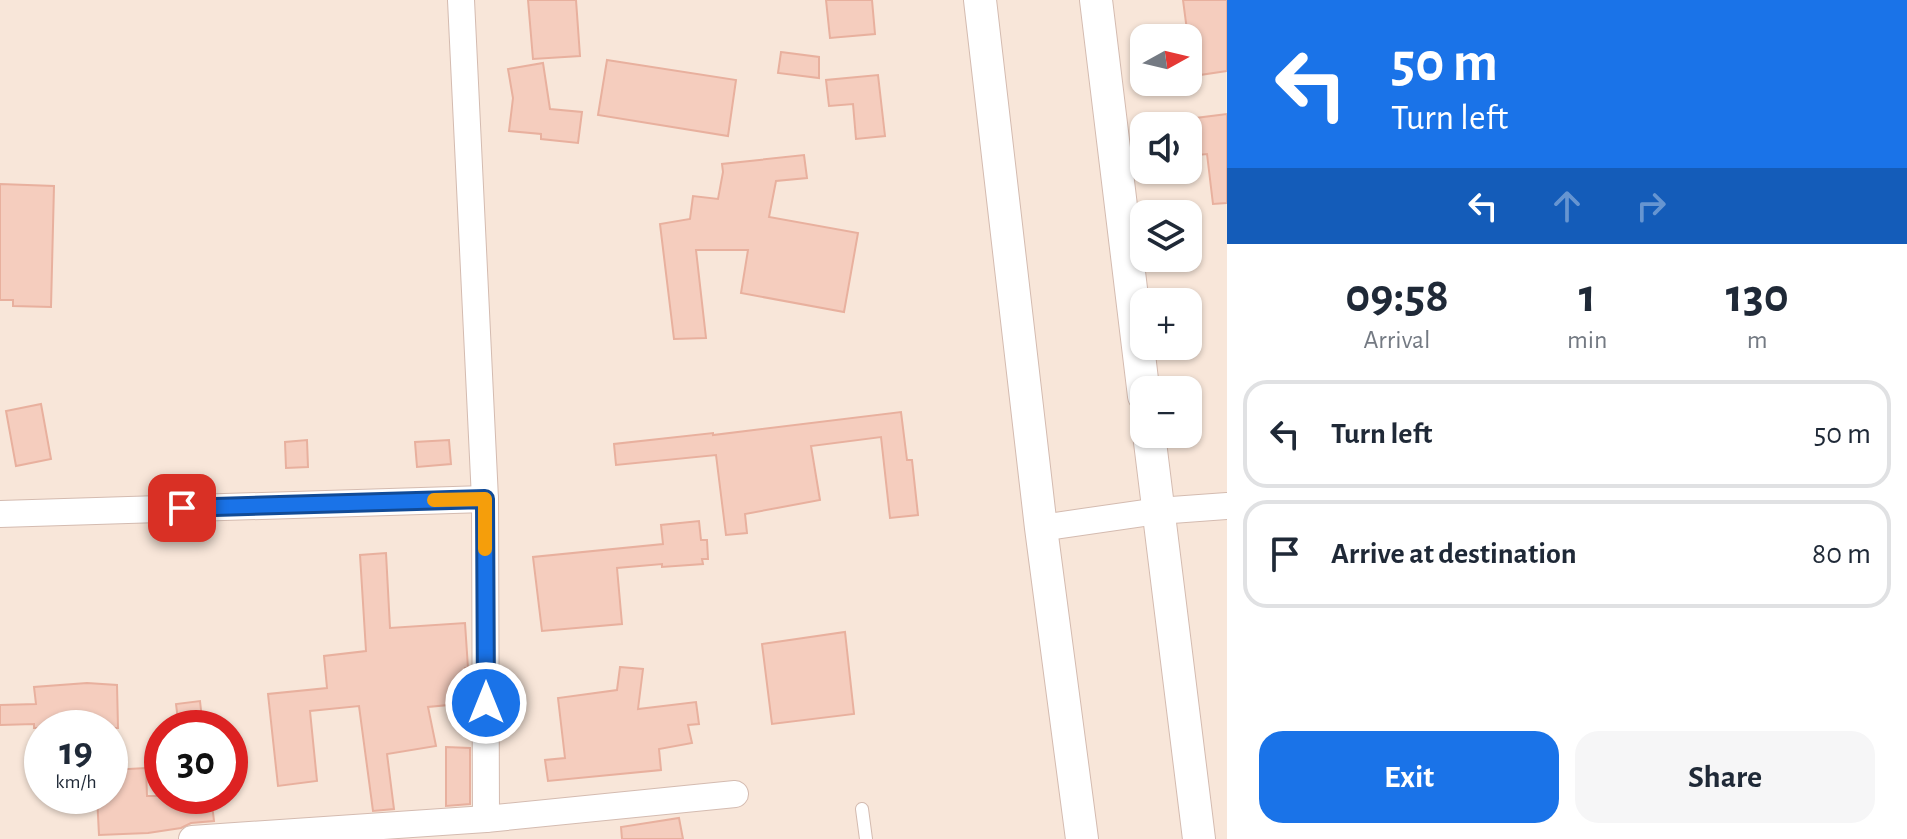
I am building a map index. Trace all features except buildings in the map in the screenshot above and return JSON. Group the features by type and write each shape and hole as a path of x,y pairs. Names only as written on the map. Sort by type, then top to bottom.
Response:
{"street":[{"path":"461,0 485,499 486,819"},
{"path":"980,0 1041,528 1082,839"},
{"path":"1096,0 1142,376"},
{"path":"1151,448 1199,839"},
{"path":"0,514 485,499"},
{"path":"1041,528 1158,511 1227,506"},
{"path":"192,839 486,819 735,794"}],"lane":[{"path":"862,809 866,839"}],"shaded area":[{"path":"0,0 1227,0 1227,839 0,839"}],"slow traffic":[{"path":"434,500 485,499 485,549"}],"route":[{"path":"182,508 485,499 486,703"}]}
